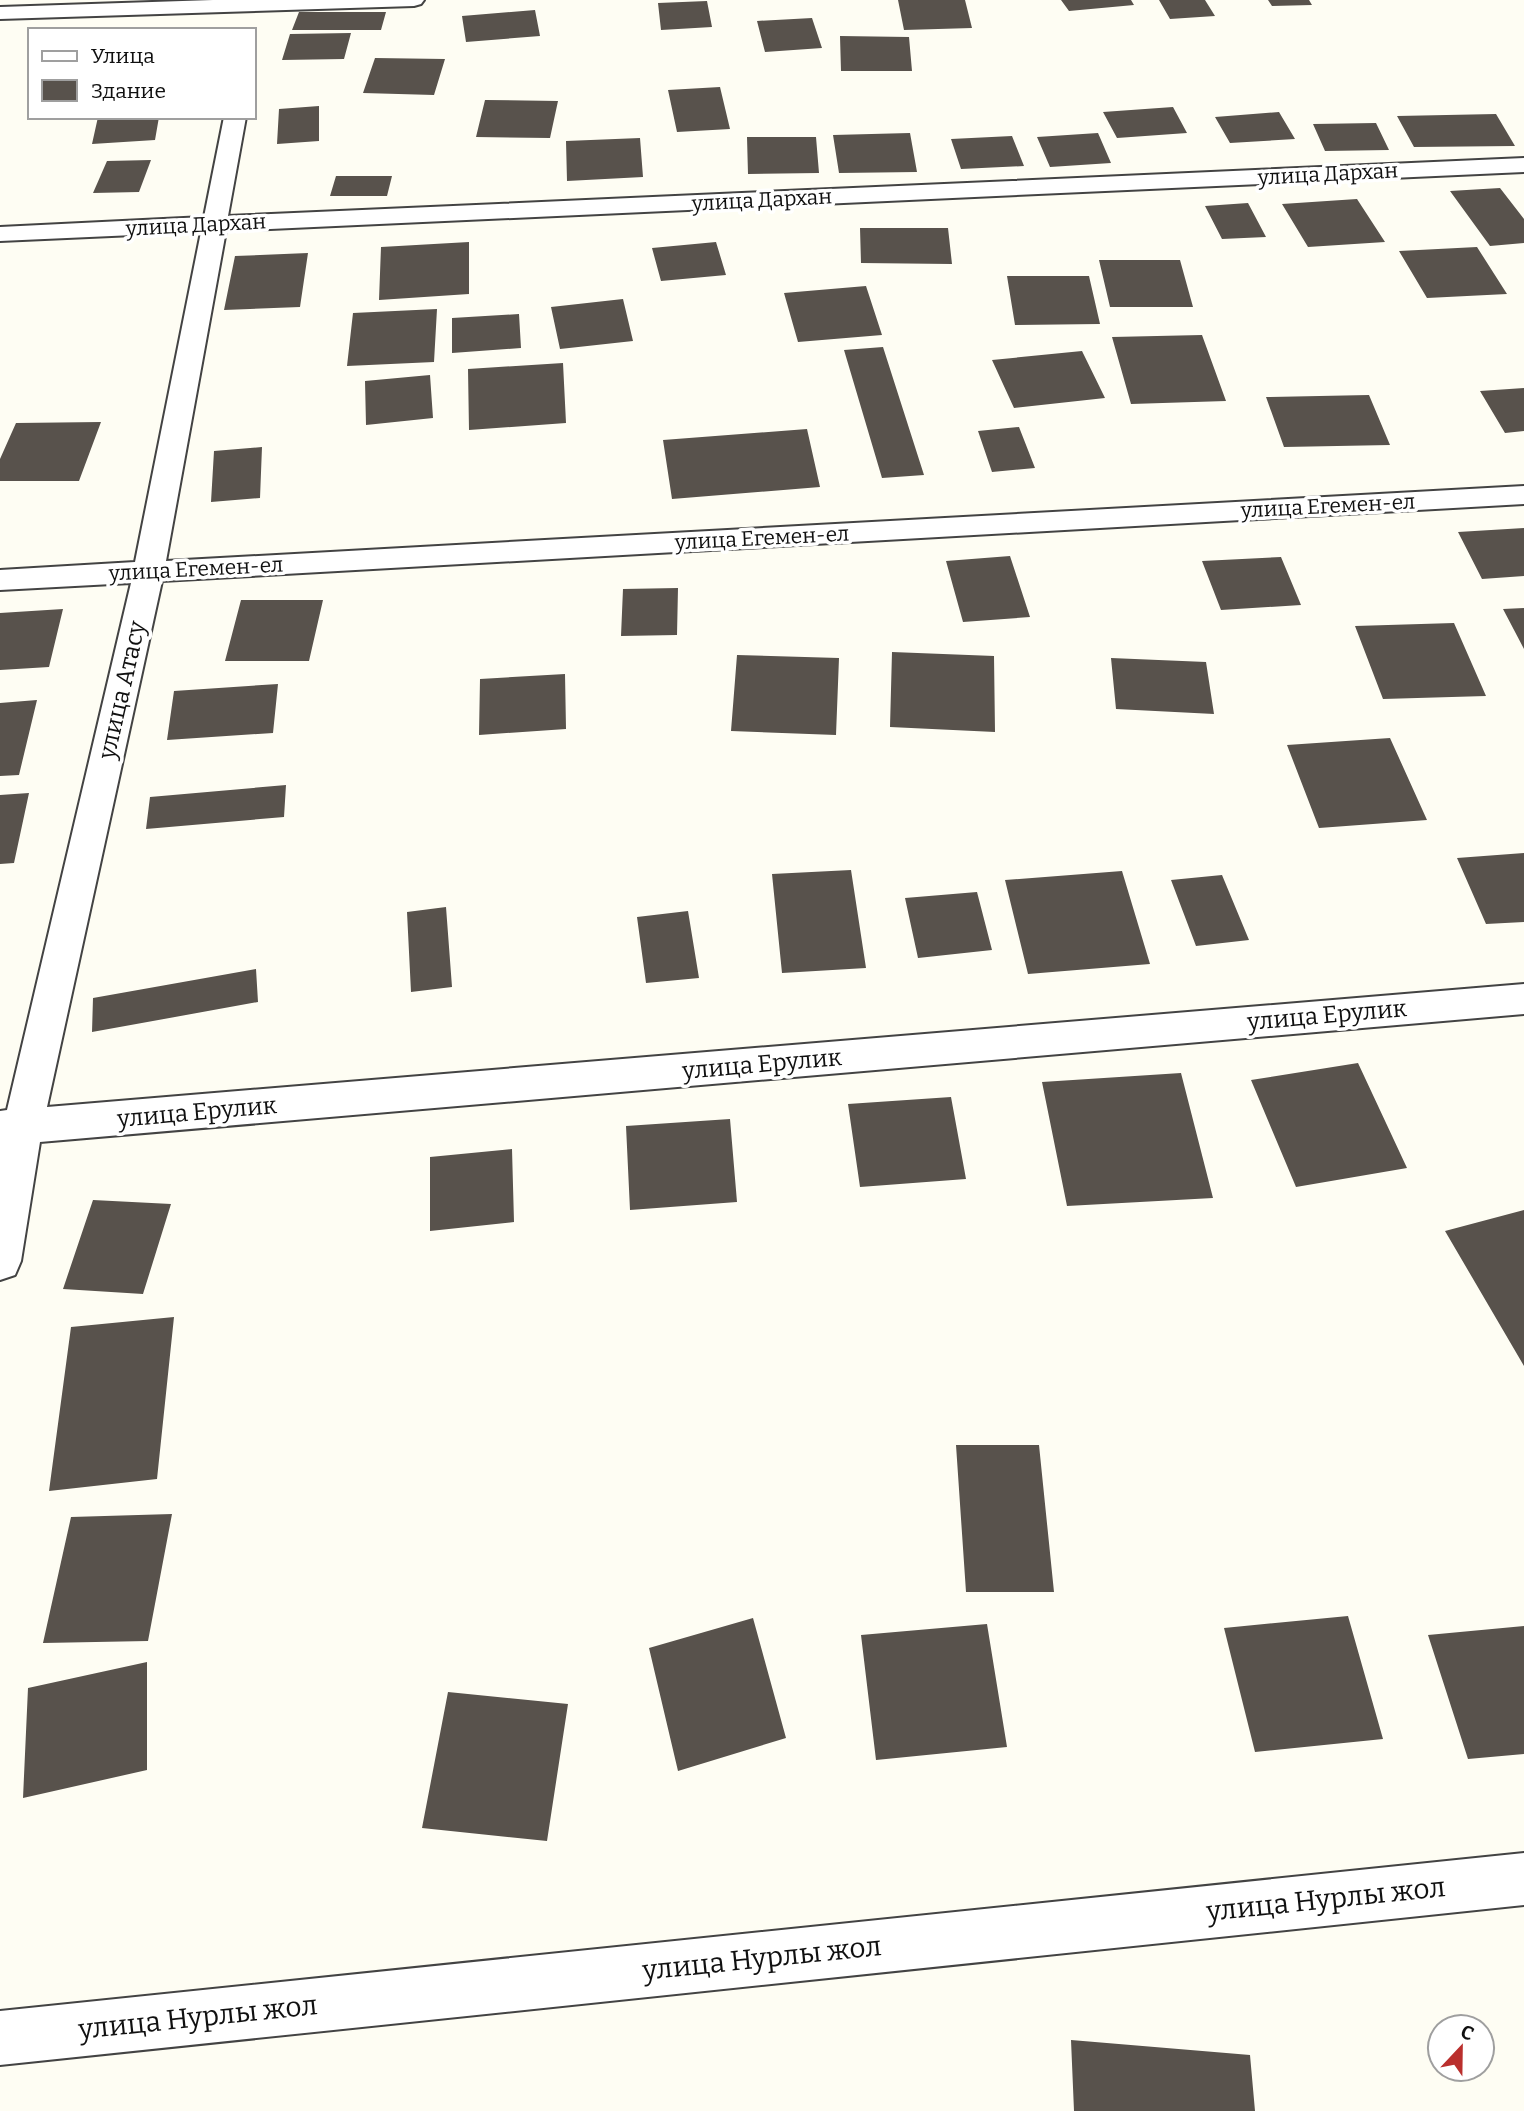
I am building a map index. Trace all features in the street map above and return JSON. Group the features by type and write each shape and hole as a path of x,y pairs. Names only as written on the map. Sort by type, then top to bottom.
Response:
{"street":[{"path":"0,13 414,0"},
{"path":"251,28 256,3"},
{"name":"улица Атасу","path":"0,1261 12,1128 149,571 235,119"},
{"name":"улица Дархан","path":"0,234 1524,166"},
{"name":"улица Егемен-ел","path":"0,580 1524,495"},
{"name":"улица Ерулик","path":"12,1128 1524,999"},
{"name":"улица Нурлы жол","path":"0,2038 1524,1879"}],"building":[{"path":"898,0 965,0 972,28 904,30"},
{"path":"1061,0 1131,0 1134,5 1069,11"},
{"path":"1159,0 1205,0 1215,16 1170,19"},
{"path":"1268,0 1309,0 1312,5 1272,6"},
{"path":"707,1 712,27 661,30 658,3"},
{"path":"535,10 540,36 466,42 462,16"},
{"path":"299,12 386,12 381,30 292,30"},
{"path":"812,18 822,48 765,52 757,21"},
{"path":"351,33 344,59 282,60 290,34"},
{"path":"840,36 909,37 912,71 841,71"},
{"path":"375,58 445,59 434,95 363,93"},
{"path":"720,87 730,129 677,132 668,90"},
{"path":"485,100 558,101 550,138 476,137"},
{"path":"319,106 319,141 277,144 279,109"},
{"path":"1173,107 1187,133 1117,138 1103,112"},
{"path":"1279,112 1295,139 1230,143 1215,117"},
{"path":"1496,114 1515,146 1414,147 1397,116"},
{"path":"98,119 159,119 155,140 92,144"},
{"path":"1376,123 1389,150 1325,151 1313,124"},
{"path":"910,133 917,172 839,173 833,135"},
{"path":"1098,133 1111,163 1050,167 1037,137"},
{"path":"1012,136 1024,166 961,169 951,139"},
{"path":"747,137 816,137 819,173 748,174"},
{"path":"640,138 643,177 567,181 566,141"},
{"path":"151,160 139,192 93,193 107,161"},
{"path":"336,176 392,176 387,196 330,196"},
{"path":"1500,188 1524,219 1524,243 1490,246 1450,191"},
{"path":"1357,199 1385,242 1308,247 1282,204"},
{"path":"1248,203 1266,237 1222,239 1205,206"},
{"path":"860,228 948,228 952,264 861,263"},
{"path":"469,242 469,294 379,300 381,247"},
{"path":"716,242 726,275 661,281 652,248"},
{"path":"1477,247 1507,294 1427,298 1399,251"},
{"path":"308,253 300,307 224,310 235,256"},
{"path":"1099,260 1180,260 1193,307 1110,307"},
{"path":"1007,276 1089,276 1100,324 1015,325"},
{"path":"866,286 882,335 798,342 784,293"},
{"path":"623,299 633,341 560,349 551,307"},
{"path":"437,309 434,362 347,366 353,313"},
{"path":"519,314 521,348 452,353 452,318"},
{"path":"1202,335 1226,401 1131,404 1112,337"},
{"path":"883,347 924,475 882,478 844,350"},
{"path":"1082,351 1105,398 1014,408 992,360"},
{"path":"563,363 566,423 469,430 468,369"},
{"path":"430,375 433,418 366,425 365,381"},
{"path":"1524,388 1524,431 1505,433 1480,391"},
{"path":"1369,395 1390,445 1284,447 1266,397"},
{"path":"101,422 79,481 0,481 0,459 16,423"},
{"path":"1019,427 1035,468 992,472 978,431"},
{"path":"807,429 820,487 672,499 663,440"},
{"path":"262,447 260,498 211,502 214,451"},
{"path":"1524,528 1524,576 1482,579 1458,532"},
{"path":"1010,556 1030,617 963,622 946,561"},
{"path":"1281,557 1301,605 1221,610 1202,561"},
{"path":"678,588 677,635 621,636 623,589"},
{"path":"241,600 323,600 309,661 225,661"},
{"path":"1524,608 1524,649 1503,609"},
{"path":"63,609 49,667 0,670 0,613"},
{"path":"1454,623 1486,696 1383,699 1355,626"},
{"path":"892,652 994,656 995,732 890,727"},
{"path":"737,655 839,658 836,735 731,731"},
{"path":"1111,658 1206,662 1214,714 1116,709"},
{"path":"565,674 566,729 479,735 480,679"},
{"path":"278,684 273,733 167,740 174,691"},
{"path":"37,700 19,775 0,776 0,703"},
{"path":"1390,738 1427,820 1319,828 1287,745"},
{"path":"286,785 284,817 146,829 150,797"},
{"path":"29,793 14,863 0,864 0,795"},
{"path":"1524,853 1524,922 1486,924 1457,858"},
{"path":"851,870 866,968 782,973 772,874"},
{"path":"1122,871 1150,964 1028,974 1005,880"},
{"path":"1222,875 1249,940 1196,946 1171,880"},
{"path":"977,892 992,950 918,958 905,898"},
{"path":"446,907 452,987 411,992 407,912"},
{"path":"688,911 699,978 646,983 637,917"},
{"path":"256,969 258,1002 92,1032 93,998"},
{"path":"1358,1063 1407,1168 1296,1187 1251,1080"},
{"path":"1181,1073 1213,1198 1067,1206 1042,1082"},
{"path":"951,1097 966,1179 860,1187 848,1104"},
{"path":"730,1119 737,1202 630,1210 626,1126"},
{"path":"512,1149 514,1222 430,1231 430,1157"},
{"path":"93,1200 171,1204 143,1294 63,1289"},
{"path":"1524,1210 1524,1366 1445,1231"},
{"path":"174,1317 157,1479 49,1491 71,1327"},
{"path":"956,1445 1039,1445 1054,1592 966,1592"},
{"path":"172,1514 148,1641 43,1643 71,1517"},
{"path":"1348,1616 1383,1739 1255,1752 1224,1628"},
{"path":"753,1618 786,1738 678,1771 649,1648"},
{"path":"987,1624 1007,1747 876,1760 861,1635"},
{"path":"1524,1626 1524,1754 1468,1759 1428,1635"},
{"path":"147,1662 147,1770 23,1798 28,1688"},
{"path":"448,1692 568,1704 547,1841 422,1828"},
{"path":"1071,2040 1250,2055 1255,2111 1074,2111"}]}
